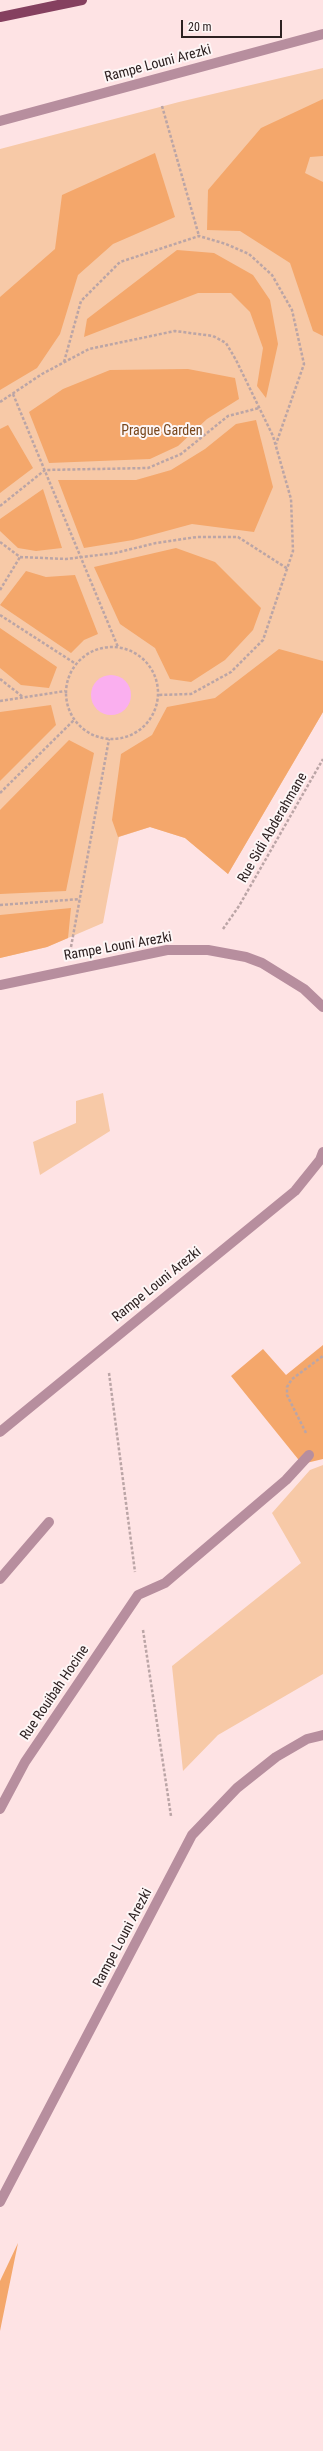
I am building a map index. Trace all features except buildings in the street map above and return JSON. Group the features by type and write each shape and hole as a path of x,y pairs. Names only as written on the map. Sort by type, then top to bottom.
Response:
{"main road":[{"path":"0,17 82,0"}],"street":[{"name":"Rampe Louni Arezki","path":"0,121 323,34"},
{"name":"Rampe Louni Arezki","path":"0,985 167,950 208,950 246,957 262,963 304,989 323,1007"},
{"name":"Rampe Louni Arezki","path":"0,1432 295,1191 320,1160 323,1152"},
{"name":"Rue Rouibah Hocine","path":"0,1809 25,1762 138,1595 164,1583 286,1480 309,1455"},
{"path":"0,1579 50,1522"},
{"name":"Rampe Louni Arezki","path":"0,2202 192,1835 237,1788 276,1757 307,1739 323,1735"}],"path":[{"path":"162,106 199,236"},
{"path":"64,363 81,301 120,262 199,236 249,254 272,274 292,310 304,364 275,445"},
{"path":"0,402 42,374 89,349 175,330 213,336 226,343 259,408 275,445 291,499 293,551 263,640 230,672 191,694 158,695"},
{"path":"13,394 118,647"},
{"path":"0,506 45,470 148,468 181,454 228,416 259,408"},
{"path":"0,542 20,557 66,560 115,553 156,542 197,537 238,537 288,569"},
{"path":"0,590 20,557"},
{"path":"0,615 76,664"},
{"path":"118,647 132,651 145,660 154,672 158,695 152,717 142,729 128,736 109,739 98,737 84,730 74,720 68,707 66,691 68,677 76,664 88,653 102,648 118,647"},
{"path":"0,679 23,698"},
{"path":"0,701 66,691"},
{"path":"0,793 74,720"},
{"path":"66,970 109,739"},
{"name":"Rue Sidi Abderahmane","path":"239,906 323,759"},
{"path":"0,905 80,899"},
{"path":"309,1455 312,1448 287,1395 287,1387 292,1380 323,1356"}],"green space":[{"name":"Prague Garden","path":"323,68 323,712 228,874 185,838 150,827 119,837 103,923 47,947 0,958 0,149 179,102"},
{"path":"323,99 323,156 310,157 305,173 323,182 323,336 313,331 290,263 240,231 207,230 208,190 261,128"},
{"path":"155,153 175,217 113,244 78,275 60,334 37,368 0,390 0,297 55,249 62,195"},
{"path":"177,250 214,253 253,275 270,300 278,344 266,398 257,386 263,348 250,312 231,293 198,293 84,337 87,319"},
{"path":"188,369 235,378 239,399 207,419 178,446 150,459 49,463 29,412 63,389 110,370"},
{"path":"256,420 273,487 254,532 192,524 133,540 84,548 58,480 136,480 171,470 205,449 236,424"},
{"path":"8,425 33,468 0,493 0,429"},
{"path":"43,489 62,548 36,551 18,548 0,531 0,519"},
{"path":"176,548 215,562 261,608 253,630 225,660 191,682 170,679 155,648 120,624 94,567"},
{"path":"26,571 46,577 75,575 98,634 84,640 71,653 0,605"},
{"path":"0,628 57,667 49,688 21,685 0,668"},
{"path":"279,649 323,661 323,712 228,874 185,838 150,827 118,837 112,820 121,754 152,735 167,707 215,698"},
{"path":"51,705 56,725 0,781 0,712"},
{"path":"69,740 94,753 66,891 0,894 0,810"},
{"path":"71,908 68,938 47,947 0,958 0,915"},
{"path":"103,1093 110,1131 40,1175 33,1142 76,1123 76,1101"},
{"path":"323,1345 323,1459 302,1464 231,1376 263,1349 286,1375"},
{"path":"323,1465 323,1674 218,1735 183,1771 172,1666 301,1563 272,1513 310,1470"},
{"path":"18,2243 0,2331 0,2281"}],"shaded area":[{"path":"115,675 122,678 128,684 131,695 130,703 122,712 115,715 107,715 100,712 92,703 91,691 94,684 103,676"}]}
